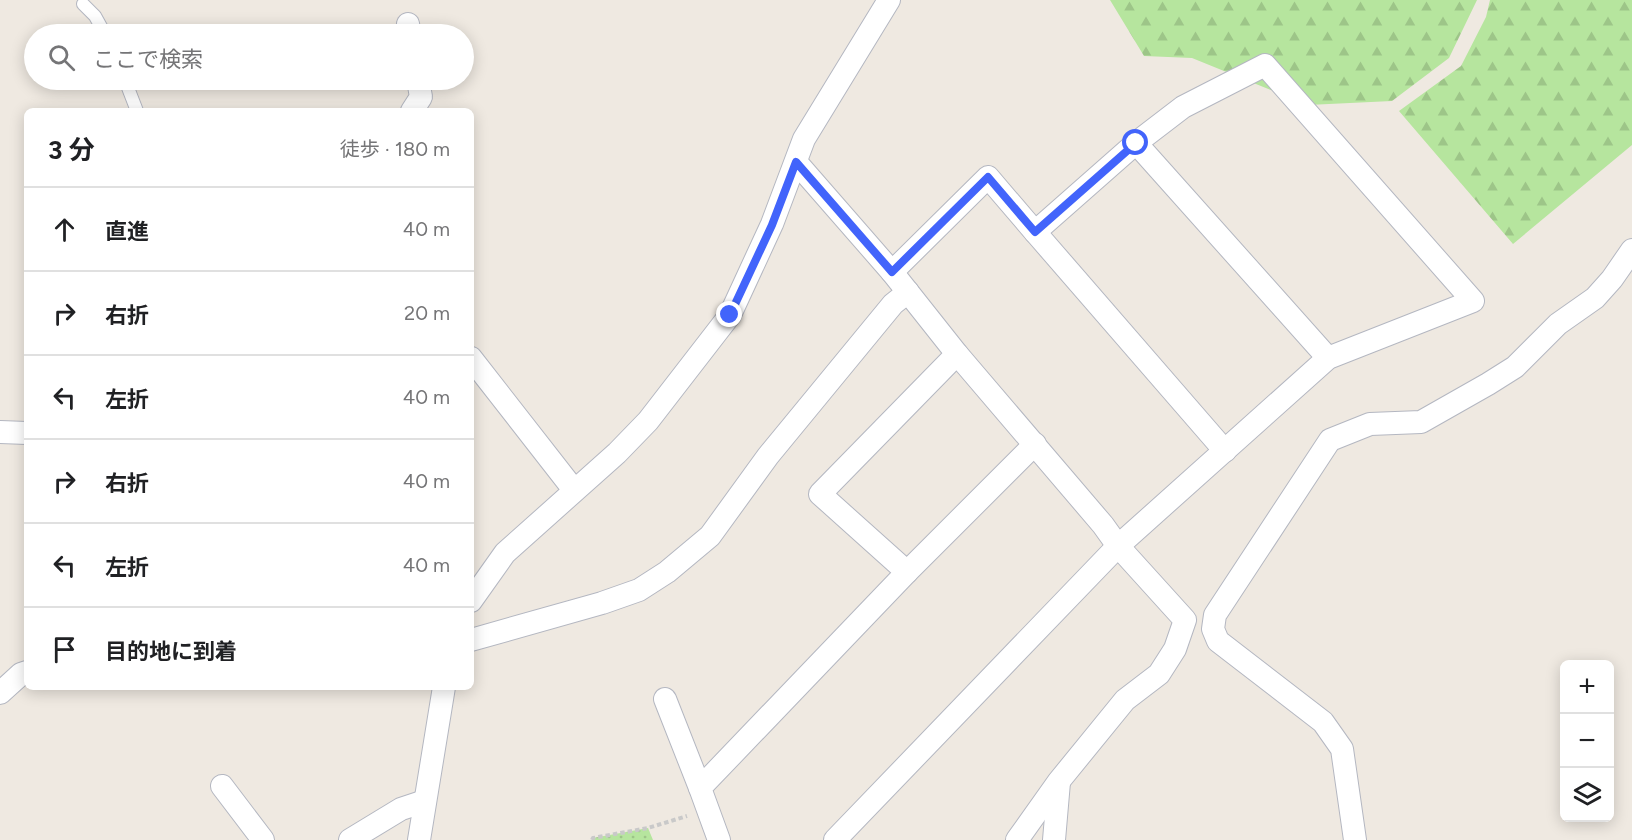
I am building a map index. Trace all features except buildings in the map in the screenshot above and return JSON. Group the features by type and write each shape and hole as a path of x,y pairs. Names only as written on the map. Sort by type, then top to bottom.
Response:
{"street":[{"path":"474,595 505,553 617,453 648,421 730,315 772,225 804,139 889,0"},
{"path":"835,840 1118,546 1328,358 1473,301 1265,65 1183,107 1136,143 1035,232"},
{"path":"414,108 421,97 420,90"},
{"path":"1136,143 1328,358"},
{"path":"796,162 892,272 957,354 1035,444 1118,546 1185,620 1174,649 1159,674 1125,700 1059,781 1017,840"},
{"path":"892,272 988,177 1224,452"},
{"path":"1355,840 1342,749 1333,733 1323,722 1218,641 1213,629 1215,615 1330,440 1370,424 1421,422 1488,384 1515,367 1558,324 1595,298 1612,279 1632,250"},
{"path":"474,639 602,603 639,590 667,572 710,536 768,456 893,304 908,292"},
{"path":"907,572 820,494 957,354"},
{"path":"474,362 574,490"},
{"path":"0,432 24,433"},
{"path":"700,788 907,572 1035,444"},
{"path":"0,693 24,673"},
{"path":"419,840 444,690"},
{"path":"665,699 719,840"},
{"path":"1054,840 1059,781"},
{"path":"222,786 263,840"},
{"path":"350,840 401,809 425,801"}],"lane":[{"path":"83,4 99,24"},
{"path":"129,90 136,108"}],"path":[{"path":"592,840 648,828 708,810"}],"green space":[{"path":"1110,0 1477,0 1449,58 1392,101 1308,105 1192,58 1144,56"},
{"path":"1490,0 1632,0 1632,145 1513,244 1399,111 1461,66 1486,17"},
{"path":"648,828 653,840 592,840 593,838"}],"route":[{"path":"730,315 772,225 796,162 892,272 988,177 1035,232 1136,143"}]}
